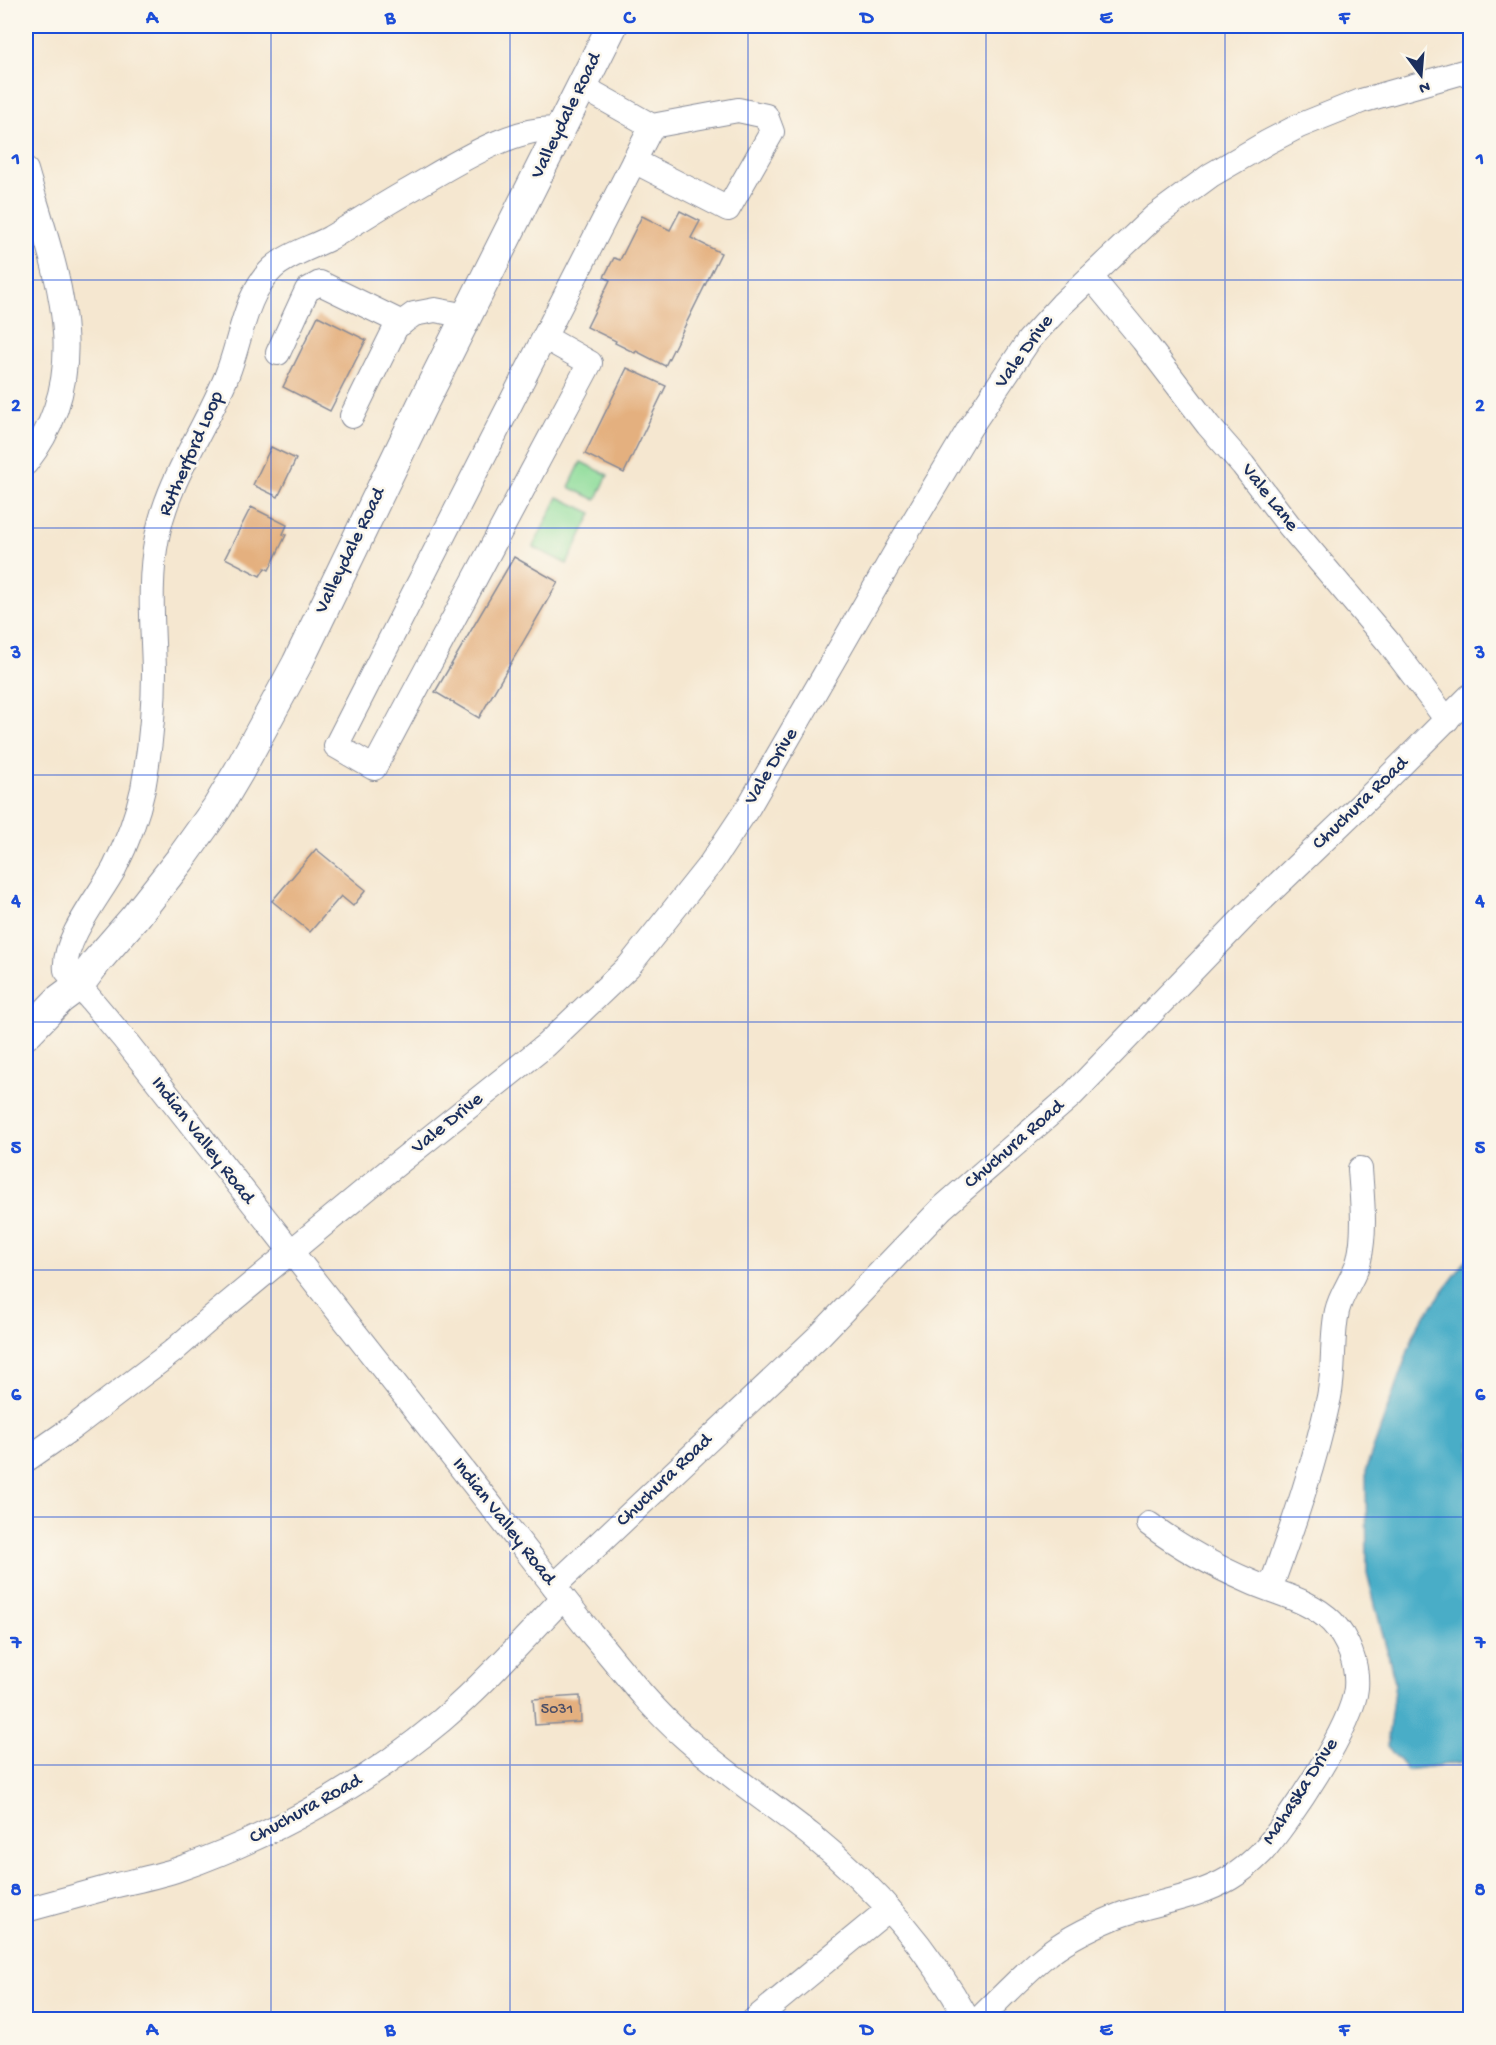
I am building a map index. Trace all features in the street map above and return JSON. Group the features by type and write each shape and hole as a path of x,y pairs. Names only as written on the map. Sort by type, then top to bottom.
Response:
{"main road":[{"name":"Valleydale Road","path":"26,1034 60,999 79,985 136,916 180,860 240,771 297,664 343,566 612,26"}],"street":[{"name":"Vale Drive","path":"26,1460 172,1352 546,1045 635,958 711,863 749,806 969,429 1029,340 1062,303 1155,217 1211,175 1268,141 1361,101 1470,70"},
{"path":"581,86 652,126 738,110 766,116 772,132 728,209 634,161"},
{"path":"544,337 590,363 374,768 336,746 544,337 652,126"},
{"name":"Rutherford Loop","path":"79,985 66,969 67,955 73,938 124,847 134,823 142,789 154,696 151,605 157,538 165,508 178,476 236,352 251,299 272,269 288,257 328,238 473,155 525,133 551,128 560,130"},
{"path":"26,170 31,206 64,306 67,345 60,395 52,419 26,463"},
{"name":"Vale Lane","path":"1091,277 1288,524 1389,643 1447,720"},
{"path":"278,353 307,290 320,283 402,323"},
{"path":"352,416 396,327 414,314 435,310 467,316"},
{"name":"Chuchura Road","path":"26,1910 175,1870 269,1833 353,1786 399,1755 443,1719 487,1677 558,1592 821,1334 942,1208 1071,1096 1246,914 1470,696"},
{"name":"Indian Valley Road","path":"79,985 591,1633 668,1722 725,1771 812,1837 856,1874 889,1909 940,1974 968,2019"},
{"path":"1270,1589 1310,1476 1329,1398 1333,1377 1332,1348 1338,1308 1358,1262 1362,1239 1364,1220 1360,1169"},
{"name":"Mahaska Drive","path":"978,2019 1045,1956 1078,1935 1115,1917 1189,1895 1231,1878 1262,1852 1302,1797 1349,1715 1356,1690 1356,1676 1347,1642 1332,1623 1317,1610 1291,1597 1252,1583 1179,1546 1149,1524"},
{"path":"754,2019 889,1909"}],"green space":[{"path":"581,462 608,475 596,500 569,487"},
{"path":"558,497 592,513 567,564 533,547"}],"water":[{"path":"1470,1255 1470,1761 1407,1770 1387,1746 1395,1682 1367,1573 1366,1469 1417,1326"}],"building":[{"path":"680,211 700,221 691,238 721,253 665,366 587,327 610,280 604,277 614,258 620,260 642,216 670,230"},
{"path":"318,316 366,340 330,411 283,387"},
{"path":"627,368 666,386 624,473 585,454"},
{"path":"271,447 296,459 278,497 253,485"},
{"path":"251,507 287,525 283,534 286,535 269,570 265,568 260,576 225,558"},
{"path":"514,557 558,582 479,718 435,692"},
{"path":"316,849 366,890 353,906 341,896 310,932 272,901"},
{"path":"580,1696 581,1722 535,1725 533,1699"}]}
